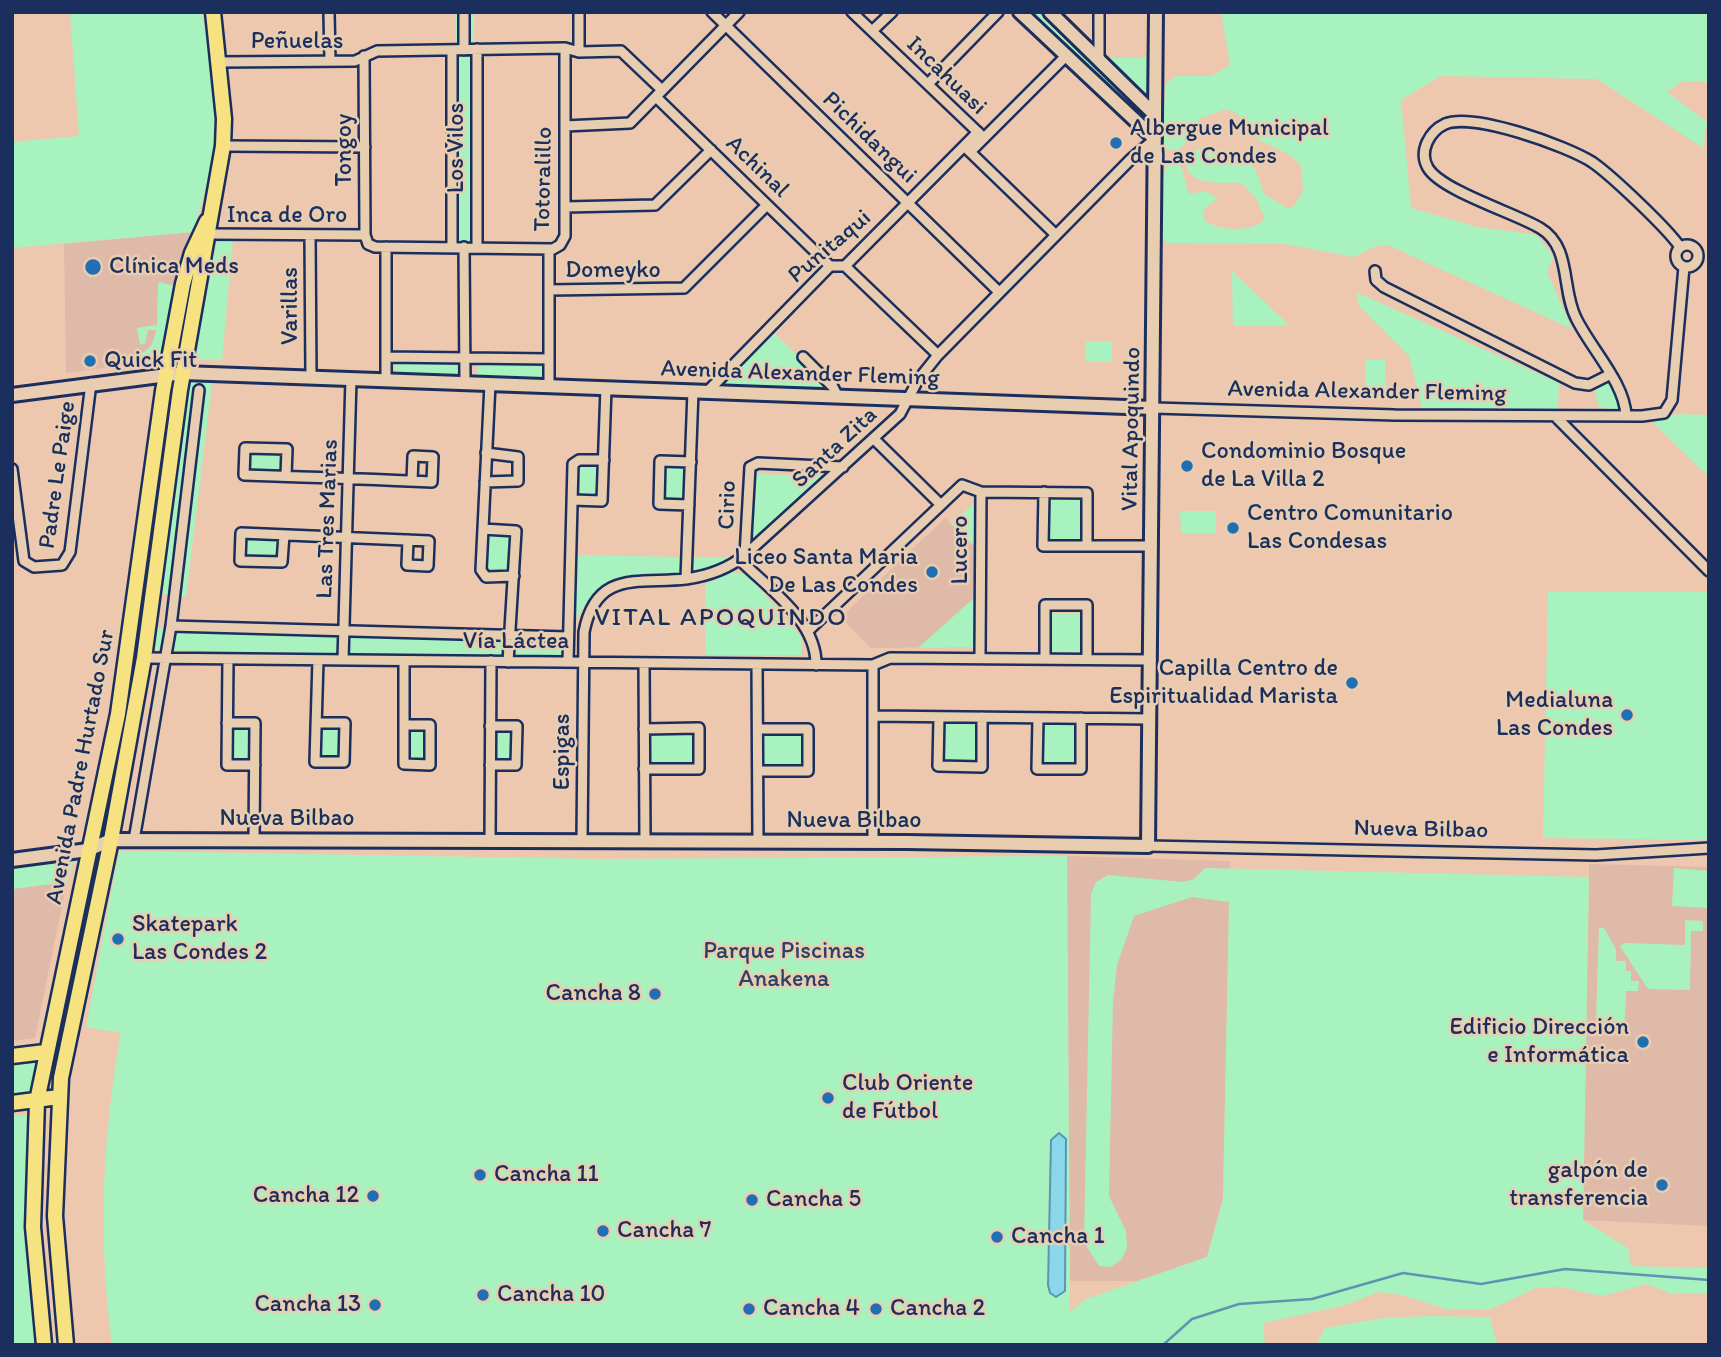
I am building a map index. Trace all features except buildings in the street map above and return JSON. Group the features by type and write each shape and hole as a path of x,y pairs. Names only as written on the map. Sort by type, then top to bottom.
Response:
{"main road":[{"name":"Avenida Padre Hurtado Sur","path":"66,1345 55,1216 61,1078 111,840 144,658 183,373 223,146 213,12"},
{"name":"Avenida Padre Hurtado Sur","path":"44,1345 33,1227 37,1101 125,671 166,373 188,265 213,203"},
{"path":"12,1056 45,1052 61,1078"},
{"path":"12,1103 59,1097"}],"street":[{"path":"329,12 330,61"},
{"path":"464,12 464,50"},
{"path":"579,12 579,52"},
{"name":"Pichidangui","path":"712,12 999,292"},
{"path":"565,126 626,125 739,12"},
{"name":"Incahuasi","path":"852,12 981,135"},
{"path":"872,32 892,12"},
{"path":"928,85 998,12"},
{"path":"1020,12 1155,139"},
{"path":"1050,12 1155,115"},
{"path":"1099,12 1099,59"},
{"name":"Vital Apoquindo","path":"1148,846 1156,12"},
{"name":"Peñuelas","path":"218,62 355,61 377,51 565,48 579,52 625,52"},
{"name":"Totoralillo","path":"549,386 549,249 557,247 564,239 565,48"},
{"name":"Los Vilos","path":"477,49 477,247"},
{"name":"Los Vilos","path":"452,50 452,247"},
{"name":"Achinal","path":"625,52 711,150 830,266"},
{"name":"Tongoy","path":"364,56 367,240"},
{"name":"Punitaqui","path":"707,392 830,266 845,266 908,202 1066,56"},
{"path":"1626,416 1622,394 1576,319 1567,291 1563,254 1541,228 1479,200 1435,174 1426,162 1425,150 1431,132 1456,121 1480,121 1580,156 1606,174 1680,247"},
{"name":"Santa Zita","path":"583,662 588,618 607,592 636,579 686,579 711,574 743,558 905,408 918,380 938,355 1136,154 1155,139"},
{"path":"223,146 365,147"},
{"name":"Incahuasi","path":"967,149 1056,235"},
{"path":"565,207 655,205 711,150"},
{"name":"Domeyko","path":"549,290 684,288 693,283 767,205"},
{"name":"Inca de Oro","path":"209,234 310,235 367,240 386,247 549,249"},
{"name":"Varillas","path":"310,235 311,377"},
{"path":"1680,247 1688,245 1697,251 1709,250"},
{"path":"386,247 386,380"},
{"path":"464,247 465,383"},
{"path":"1680,247 1676,259 1684,267 1696,262 1697,251"},
{"path":"845,266 938,355"},
{"name":"Avenida Alexander Fleming","path":"12,395 166,373 183,373 1154,408 1555,416 1664,414 1671,405 1684,267"},
{"path":"1375,271 1376,280 1384,287 1575,383 1589,385 1609,375"},
{"path":"386,357 549,359"},
{"path":"803,357 833,387 838,397"},
{"name":"Las Tres Marias","path":"343,660 351,379"},
{"name":"Padre Le Paige","path":"12,469 24,561 34,567 62,565 69,556 91,383"},
{"path":"490,384 481,570 485,577 514,576"},
{"path":"573,500 602,501 606,388"},
{"path":"134,840 171,626 199,390"},
{"path":"686,579 693,391"},
{"path":"1555,416 1709,571"},
{"name":"Lucero","path":"874,439 941,505"},
{"path":"286,476 287,449 245,448 244,475 412,481"},
{"path":"485,482 518,481 518,457 486,453"},
{"path":"568,662 573,464 579,460 604,460"},
{"path":"689,505 659,504 660,461 691,462"},
{"name":"Cirio","path":"809,630 743,558 748,471 752,465 843,467"},
{"name":"Lucero","path":"809,630 962,485 981,492 980,657"},
{"path":"981,492 1087,493 1087,546"},
{"path":"1044,492 1043,546 1152,546"},
{"path":"483,529 516,531 509,662"},
{"path":"284,535 282,562 240,561 241,533 408,540"},
{"path":"1045,658 1045,605 1087,605 1087,659"},
{"name":"Vía Láctea","path":"171,626 568,637"},
{"path":"809,630 816,649 816,665"},
{"name":"Vía Láctea","path":"144,658 816,665 873,665 890,658 1150,660"},
{"path":"228,659 227,765 254,765"},
{"path":"316,723 345,723 344,762 315,762 317,660"},
{"path":"404,661 404,725 404,764 430,765 430,725 404,725"},
{"path":"490,841 491,661"},
{"name":"Espigas","path":"582,841 583,662"},
{"path":"644,663 645,841"},
{"path":"757,664 758,842"},
{"path":"873,665 873,842"},
{"path":"873,716 1150,719"},
{"path":"939,717 938,766 982,766 982,718"},
{"path":"1038,718 1037,769 1081,769 1081,718"},
{"path":"227,723 255,723 254,840"},
{"path":"490,726 517,726 516,765 490,765"},
{"path":"644,729 699,728 699,769 645,769"},
{"path":"758,729 808,729 808,771 758,771"},
{"path":"12,860 88,850 111,840"},
{"name":"Nueva Bilbao","path":"111,840 873,842 1596,855 1709,848"}],"shaded area":[{"path":"193,232 177,272 160,355 155,361 66,373 64,244"},
{"name":"Liceo Santa Maria De Las Condes","path":"945,518 976,547 973,647 870,648 841,617"},
{"path":"1067,856 1230,861 1223,1199 1207,1257 1137,1281 1070,1281"},
{"path":"1589,864 1709,867 1709,1226 1583,1220"},
{"path":"67,882 35,1038 12,1041 12,889"}],"green space":[{"path":"70,12 202,12 215,97 213,164 193,232 12,248 12,142 79,136"},
{"path":"456,12 474,12 473,243 454,245"},
{"path":"1027,12 1045,12 1140,106 1132,115"},
{"path":"1221,12 1709,12 1709,82 1683,81 1667,92 1707,122 1703,148 1597,79 1440,76 1401,100 1411,208 1478,227 1537,235 1553,257 1547,272 1572,329 1388,245 1374,247 1354,257 1285,244 1166,243 1163,238 1162,186 1166,166 1174,161 1181,166 1189,194 1205,191 1218,198 1203,210 1205,221 1219,227 1236,229 1252,227 1265,219 1257,200 1242,183 1207,182 1192,176 1186,161 1195,150 1211,145 1218,148 1220,165 1237,160 1248,162 1256,171 1264,194 1288,208 1294,206 1303,191 1301,165 1288,154 1251,136 1239,115 1226,109 1200,118 1191,137 1179,150 1166,149 1162,125 1165,84 1176,76 1211,76 1230,65"},
{"path":"1109,58 1149,58 1149,92 1144,96"},
{"path":"233,239 222,360 193,360 217,241"},
{"path":"1232,271 1290,326 1233,326"},
{"path":"160,282 174,286 160,355 155,361 121,366 120,357 145,351 152,344 156,330 148,330 145,343 140,345 137,328 157,325"},
{"path":"1356,292 1559,383 1558,409 1422,408 1409,356 1359,306"},
{"path":"773,332 837,394 717,390"},
{"path":"1086,341 1112,341 1112,362 1086,362"},
{"path":"1365,360 1385,360 1385,396 1365,396"},
{"path":"395,361 460,361 460,378 395,377"},
{"path":"478,361 543,362 542,379 478,378"},
{"path":"188,381 212,383 186,597 161,594"},
{"path":"1608,382 1623,405 1618,411 1599,407 1595,391"},
{"path":"169,392 167,450 140,649 109,815 100,823"},
{"path":"1677,414 1709,415 1709,477 1651,421"},
{"path":"248,453 282,454 281,470 248,469"},
{"path":"579,464 597,465 595,498 578,498"},
{"path":"666,466 689,467 688,500 665,500"},
{"path":"754,476 828,476 752,544"},
{"path":"1082,499 1082,539 1050,539 1050,500"},
{"path":"978,500 976,547 951,524"},
{"path":"1180,511 1216,511 1216,533 1181,533"},
{"path":"486,535 512,535 512,571 486,571"},
{"path":"245,540 279,541 278,557 245,557"},
{"path":"573,555 738,558 700,571 635,575 616,579 595,593 575,620"},
{"path":"732,572 748,575 802,638 801,655 705,655 705,584"},
{"name":"Medialuna Las Condes","path":"1548,592 1709,592 1709,840 1543,838"},
{"path":"975,597 973,647 918,648"},
{"path":"1050,613 1082,613 1082,652 1050,652"},
{"path":"156,628 563,639 564,658 154,650"},
{"path":"976,720 977,762 943,762 943,721"},
{"path":"1043,724 1076,724 1076,767 1043,767"},
{"path":"319,727 337,727 338,759 319,759"},
{"path":"232,729 250,729 250,761 232,761"},
{"path":"407,729 426,729 426,761 407,761"},
{"path":"494,729 512,729 513,761 494,761"},
{"path":"760,731 802,732 802,769 759,768"},
{"path":"694,732 695,767 651,767 650,733"},
{"path":"99,850 102,850 63,1044 56,1042"},
{"name":"Parque Piscinas Anakena","path":"119,851 603,859 1067,856 1070,1312 1086,1299 1207,1257 1223,1199 1229,902 1192,897 1134,916 1117,965 1113,1001 1109,1196 1126,1231 1127,1248 1121,1260 1110,1267 1099,1266 1084,1242 1091,894 1096,882 1108,875 1183,882 1194,879 1205,868 1589,877 1583,1220 1628,1248 1631,1266 1709,1268 1709,1293 1673,1294 1647,1284 1602,1296 1560,1287 1536,1288 1489,1310 1446,1309 1402,1295 1379,1292 1342,1306 1263,1323 1265,1345 112,1345 105,1267 104,1189 110,1111 121,1033 86,1027"},
{"path":"74,860 67,882 12,889 12,869"},
{"path":"1674,868 1709,871 1709,908 1672,906"},
{"path":"1685,920 1703,921 1703,931 1691,931 1690,990 1648,989 1620,946 1625,943 1685,945"},
{"path":"1599,928 1604,928 1616,949 1616,961 1626,961 1626,971 1631,971 1631,981 1639,981 1638,991 1626,991 1625,1022 1596,1021"},
{"path":"36,1060 30,1093 12,1096 12,1063"},
{"path":"12,1116 27,1116 27,1184 41,1345 12,1345"},
{"path":"1490,1317 1497,1345 1316,1345 1325,1328 1383,1318"}],"water":[{"path":"1059,1133 1066,1139 1065,1291 1056,1297 1050,1293 1048,1285 1051,1140"}],"waterway":[{"path":"1163,1345 1192,1319 1239,1304 1312,1299 1403,1273 1481,1284 1565,1269 1709,1280"}],"place":[{"name":"Albergue Municipal de Las Condes","path":"1116,143"},
{"name":"Clínica Meds","path":"93,267"},
{"name":"Quick Fit","path":"90,361"},
{"name":"Condominio Bosque de La Villa 2","path":"1187,466"},
{"name":"Centro Comunitario Las Condesas","path":"1233,528"},
{"name":"Liceo Santa Maria De Las Condes","path":"932,572"},
{"name":"Capilla Centro de Espiritualidad Marista","path":"1352,683"},
{"name":"Medialuna Las Condes","path":"1627,715"},
{"name":"Skatepark Las Condes 2","path":"118,939"},
{"name":"Cancha 8","path":"655,994"},
{"name":"Edificio Dirección e Informática","path":"1643,1042"},
{"name":"Club Oriente de Fútbol","path":"828,1098"},
{"name":"Cancha 11","path":"480,1175"},
{"name":"galpón de transferencia","path":"1662,1185"},
{"name":"Cancha 12","path":"373,1196"},
{"name":"Cancha 5","path":"752,1200"},
{"name":"Cancha 7","path":"603,1231"},
{"name":"Cancha 1","path":"997,1237"},
{"name":"Cancha 10","path":"483,1295"},
{"name":"Cancha 13","path":"375,1305"},
{"name":"Cancha 4","path":"749,1309"},
{"name":"Cancha 2","path":"876,1309"}],"district":[{"name":"VITAL APOQUINDO","path":"721,618"}]}
